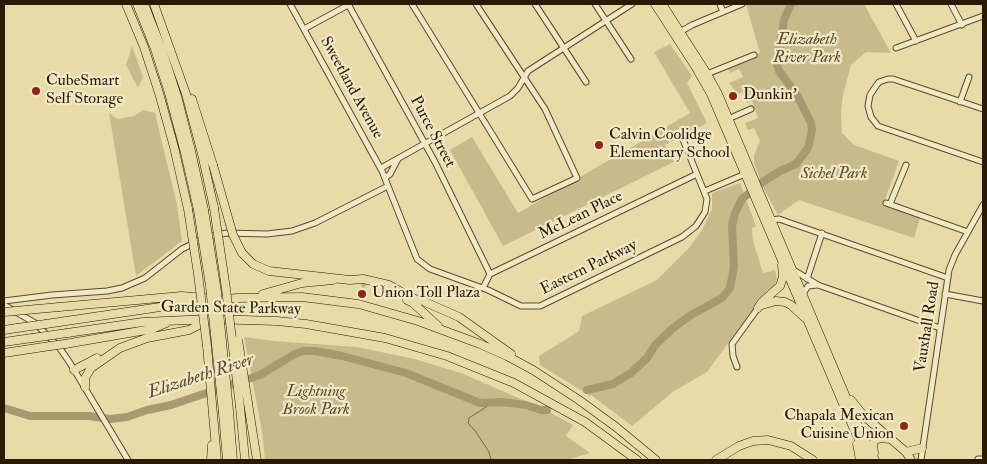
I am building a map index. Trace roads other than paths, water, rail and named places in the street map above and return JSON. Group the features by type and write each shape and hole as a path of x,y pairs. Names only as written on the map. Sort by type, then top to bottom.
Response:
{"highway":[{"path":"126,4 147,57 167,123 188,209 200,290 217,460"},
{"path":"137,4 155,49 173,106 201,210"},
{"path":"144,4 176,96 193,159 233,460"},
{"path":"154,4 183,84 214,208 226,289 245,460"},
{"path":"655,4 708,87 771,220 862,435 876,460"},
{"path":"662,4 707,74 728,119 749,177"},
{"path":"183,84 193,100 233,235 242,254 253,264 269,271 347,279 387,290 413,303 441,329"},
{"path":"759,198 781,258 869,460"},
{"path":"758,308 782,283 781,258"},
{"path":"252,297 302,283 347,279 380,282 459,317 533,370"},
{"path":"226,289 237,337 257,460"},
{"path":"4,312 182,296 222,299"},
{"name":"Garden State Parkway","path":"4,329 222,299 302,297 360,305 398,314 441,329 490,348 533,370 590,407 657,460"},
{"path":"758,308 773,302 785,302 807,319"},
{"path":"74,370 120,348 147,338 189,330 210,319"},
{"name":"Garden State Parkway","path":"4,342 127,324 210,319 306,324 378,336 463,361 501,377 576,417 637,460"},
{"path":"4,353 152,329 173,321"},
{"path":"85,387 85,378 91,368 120,348"},
{"path":"841,386 858,410 906,452 911,460"},
{"path":"226,412 227,460"},
{"path":"211,460 214,418"},
{"path":"853,427 860,460"},
{"path":"876,460 873,446 874,441 878,438 890,439"},
{"path":"716,460 739,446 768,440 791,446 813,460"},
{"path":"906,452 922,448"}],"street":[{"name":"Sweetland Avenue","path":"290,4 388,186"},
{"path":"304,29 349,4"},
{"name":"Purce Street","path":"349,4 425,144 490,274"},
{"path":"412,4 532,199 577,178 545,109 476,4"},
{"path":"535,4 586,82"},
{"path":"595,4 631,59"},
{"path":"380,168 515,92 528,71 632,4"},
{"path":"720,4 723,12"},
{"path":"680,32 742,4"},
{"path":"896,4 916,41"},
{"path":"951,4 962,25"},
{"path":"896,48 983,16"},
{"path":"707,74 754,55"},
{"path":"960,102 969,76"},
{"path":"983,109 893,79 879,82 870,95 868,106 871,117 878,126 983,162"},
{"path":"728,119 751,110"},
{"name":"Eastern Parkway","path":"388,186 403,220 414,253 420,262 430,269 483,288 521,306 540,306 688,234 696,226 706,212 707,199 682,137"},
{"path":"385,178 390,174 400,157"},
{"path":"906,165 888,204 968,232"},
{"name":"McLean Place","path":"490,274 697,174"},
{"path":"705,191 749,177"},
{"path":"4,301 107,291 126,287 145,278 187,246 206,237 222,233 271,234 296,230 315,223 388,186"},
{"name":"Vauxhall Road","path":"921,460 948,278 955,254 983,205"},
{"path":"771,220 779,219 822,233 948,278"},
{"path":"975,221 983,223"},
{"path":"806,279 822,233"},
{"path":"789,263 797,273 818,285 940,328"},
{"path":"483,288 490,274"},
{"path":"802,295 808,286 818,285"},
{"path":"945,294 983,301"},
{"path":"20,313 20,305 28,298"},
{"path":"4,305 20,313 50,336 63,352 128,460"},
{"path":"737,367 733,356 732,344 758,308"}],"waterway":[{"name":"Elizabeth River","path":"587,390 613,384 631,373 647,358 656,344 673,328 691,315 722,298 730,288 734,267 732,225 735,213 742,199 761,183 796,164 808,148 812,130 811,123 797,95 779,71 777,64 784,20 791,4"},
{"name":"Elizabeth River","path":"4,408 30,416 89,416 110,419 127,417 171,405 260,375 295,354 303,351 315,351 406,373 480,403 502,402 547,410"},
{"path":"491,460 489,452 468,423 469,418 494,402"}],"tunnel":[{"path":"362,283 366,284"}],"place":[{"name":"CubeSmart Self Storage","path":"36,91"},
{"name":"Dunkin'","path":"733,96"},
{"name":"Calvin Coolidge Elementary School","path":"599,145"},
{"name":"Union Toll Plaza","path":"362,294"},
{"name":"Chapala Mexican Cuisine Union","path":"904,426"}],"park label":[{"name":"Elizabeth River Park","path":"807,50"},
{"name":"Sichel Park","path":"834,175"},
{"name":"Lightning Brook Park","path":"316,402"}]}
